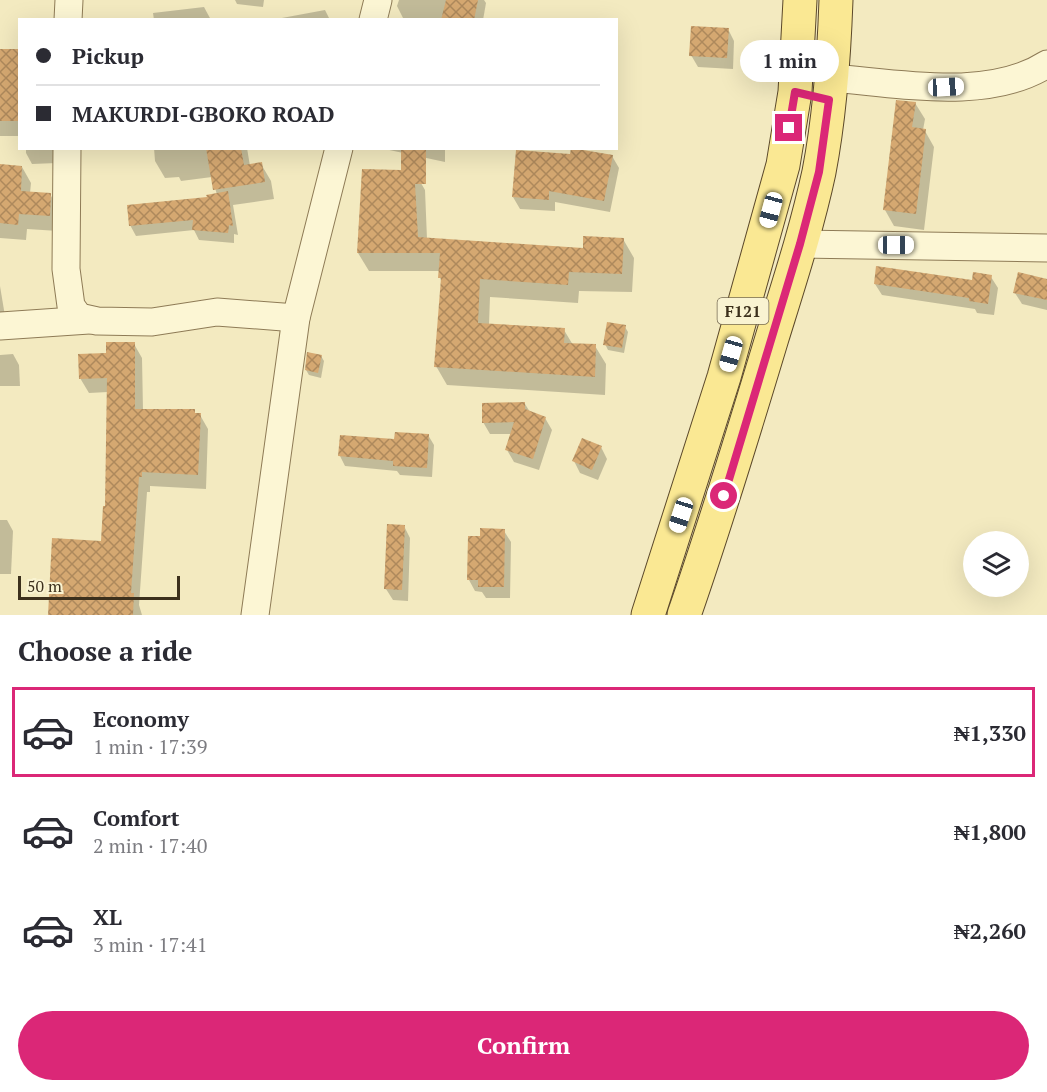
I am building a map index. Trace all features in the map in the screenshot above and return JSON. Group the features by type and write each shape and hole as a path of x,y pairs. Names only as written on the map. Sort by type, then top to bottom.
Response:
{"main road":[{"name":"F121","path":"648,615 724,377 783,165 795,92 800,0"},
{"name":"F121","path":"684,615 718,518 800,244 819,172 830,89 836,0"},
{"path":"795,92 830,89"}],"street":[{"path":"68,18 69,0"},
{"path":"374,18 378,0"},
{"path":"830,89 980,86 1020,77 1047,64"},
{"path":"67,150 68,278 71,306 79,317 88,320"},
{"path":"255,615 296,318 338,150"},
{"path":"800,244 1047,248"},
{"path":"0,326 88,320 152,322 217,312 296,318"}],"building":[{"path":"446,0 478,0 474,18 442,18"},
{"path":"691,26 729,28 727,58 689,56"},
{"path":"0,49 18,49 18,121 0,121"},
{"path":"896,100 916,102 912,127 926,129 916,214 883,210"},
{"path":"206,150 241,150 244,165 262,162 265,182 213,190"},
{"path":"401,150 426,150 426,184 415,184 418,237 583,248 583,236 624,238 622,274 569,272 568,285 480,279 478,323 565,328 564,343 596,344 595,377 434,367 441,278 438,278 440,253 357,253 362,169 401,170"},
{"path":"516,150 570,154 571,150 583,150 613,155 604,201 549,191 549,200 512,197"},
{"path":"0,164 22,166 21,191 51,193 50,216 19,214 18,225 0,223"},
{"path":"228,191 233,226 229,225 228,233 192,230 193,220 129,226 127,205 207,197 206,195"},
{"path":"876,266 972,280 973,272 992,275 988,304 969,301 969,298 874,284"},
{"path":"1018,272 1047,279 1047,300 1013,293"},
{"path":"607,322 626,325 622,348 603,345"},
{"path":"106,342 135,342 135,409 195,409 195,413 201,413 198,475 142,472 142,477 139,477 131,593 134,593 133,615 48,615 52,538 101,541 103,506 105,506 107,378 79,379 78,354 106,353"},
{"path":"307,352 322,355 318,373 305,370"},
{"path":"525,402 525,409 546,417 533,459 505,450 514,422 482,423 482,403"},
{"path":"395,432 429,434 427,468 393,466 393,461 338,456 340,435 394,439"},
{"path":"582,438 602,446 592,470 572,461"},
{"path":"387,524 405,525 402,590 384,589"},
{"path":"480,528 505,529 504,587 478,587 478,580 467,580 468,536 480,536"}],"route":[{"path":"724,496 800,244 819,172 829,100 795,92 789,128"}]}
